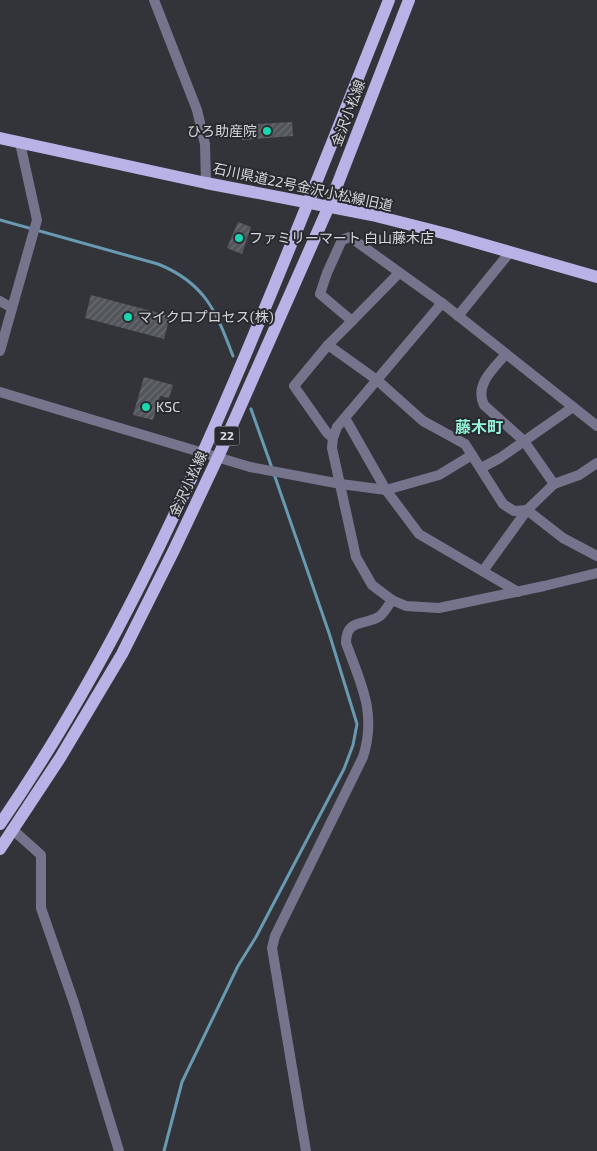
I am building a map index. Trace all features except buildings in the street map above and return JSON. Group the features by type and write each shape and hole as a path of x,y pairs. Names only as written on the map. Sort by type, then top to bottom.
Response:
{"main road":[{"name":"金沢小松線","path":"1,821 78,701 152,563 204,452 310,202 389,0"},
{"name":"金沢小松線","path":"0,849 60,758 122,654 174,550 218,457 329,206 409,0"},
{"name":"石川県道22号金沢小松線旧道","path":"0,138 206,183 329,206 419,227 597,277"}],"street":[{"path":"154,0 197,110 205,144 206,183"},
{"path":"0,351 37,220 20,143"},
{"path":"352,321 320,294 326,273 342,240 350,237 458,316 597,426"},
{"path":"458,316 510,252"},
{"path":"334,438 327,433 294,386 328,345 399,273"},
{"path":"0,301 12,308"},
{"path":"442,304 345,418 338,427 334,438 332,448 356,557 372,585 392,600 406,606 439,608 518,592 597,572"},
{"path":"328,345 377,380 422,421 465,444 503,504 514,511 527,510 563,538 597,556"},
{"path":"506,354 485,379 482,400 484,405 524,441 554,484"},
{"path":"0,392 259,469 341,484 386,490 439,475 472,455"},
{"path":"481,468 500,458 572,407"},
{"path":"345,418 386,490 419,534 518,592"},
{"path":"483,571 527,510 554,484 580,475 597,463"},
{"path":"306,1151 272,948 275,936 363,757 368,740 367,703 346,643 346,638 352,626 378,617 386,610 392,600"},
{"path":"1,821 41,855 41,908 74,1003 119,1151"}],"waterway":[{"path":"0,220 158,264 174,272 187,280 207,300 221,325 233,356"},
{"path":"251,409 272,468"},
{"path":"164,1151 182,1082 238,966 256,937 344,769 353,745 357,724 329,633 274,474"}],"place":[{"name":"ひろ助産院","path":"267,131"},
{"name":"ファミリーマート 白山藤木店","path":"239,238"},
{"name":"マイクロプロセス(株)","path":"128,317"},
{"name":"KSC","path":"146,407"}],"district":[{"name":"藤木町","path":"479,427"}]}
